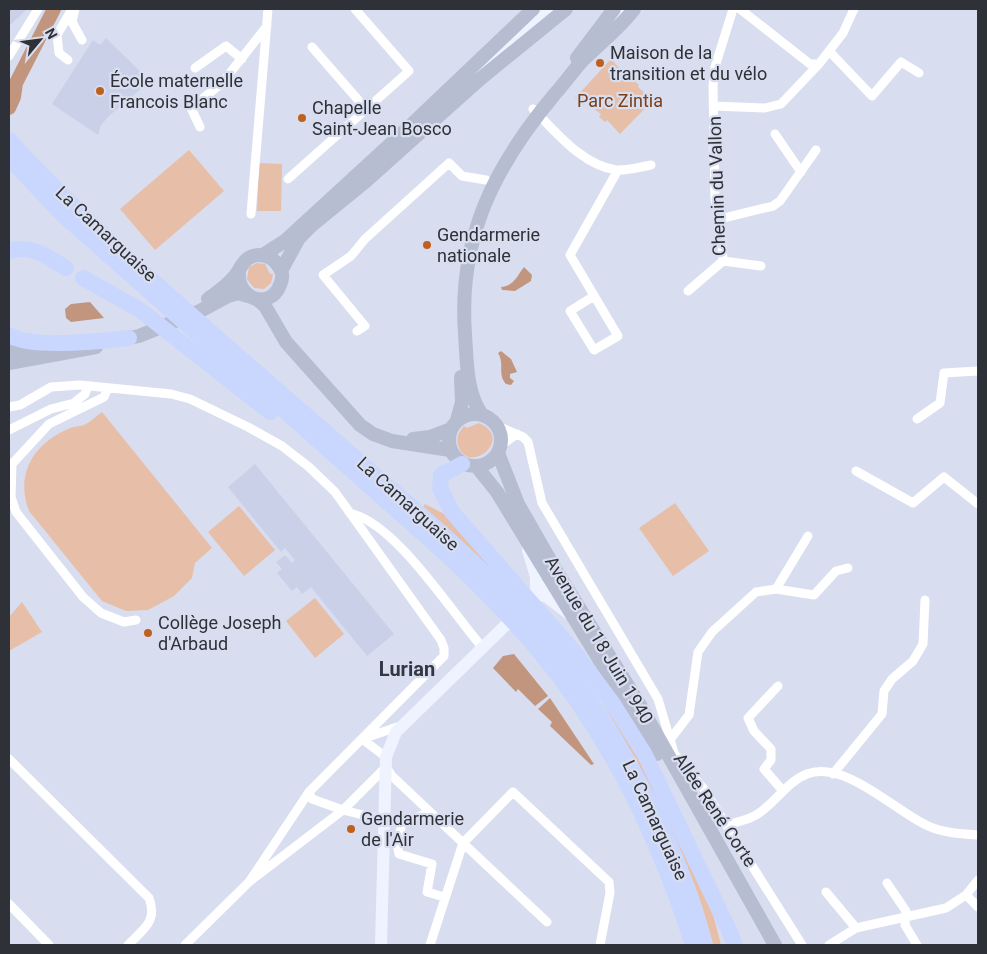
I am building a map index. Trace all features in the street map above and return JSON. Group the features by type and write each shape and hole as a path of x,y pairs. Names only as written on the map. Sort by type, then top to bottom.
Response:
{"highway":[{"name":"La Camarguaise","path":"9,140 105,236 437,529 505,594 580,685 634,772 673,853 705,945"},
{"name":"La Camarguaise","path":"9,158 62,214 436,545 499,607 539,652 561,680 625,778 662,857 692,945"},
{"path":"12,251 36,251 66,268"},
{"path":"83,278 148,316 328,458 474,588 499,607"},
{"path":"9,334 14,338 43,342 81,343 134,337"},
{"path":"470,465 442,474 440,488 445,500 483,549 576,654 613,704 644,755 728,926 735,945"}],"main road":[{"path":"533,9 407,129 364,175 299,238 281,272 281,283 275,293 264,299 252,298 240,285 239,272 241,266 250,257 263,255 284,241 364,175 480,78 566,9"},
{"path":"450,450 448,443 462,389 457,308 463,256 474,213 486,180 614,9"},
{"path":"9,363 56,355 134,337 176,320 215,298 238,293 252,298 265,306 286,342 360,425 373,434 402,443 450,450 470,465 492,460 499,450 500,432 497,426 482,415 473,400 468,372 464,316 470,255 476,229 496,177 536,112 634,9"},
{"path":"263,255 275,261 281,272"},
{"path":"215,298 239,272"},
{"path":"275,293 281,318 298,354"},
{"path":"9,349 56,355"},
{"path":"402,443 430,437 473,414 482,415"},
{"name":"Avenue du 18 Juin 1940","path":"499,450 518,504 570,614 635,721 690,804 706,824"},
{"name":"Avenue du 18 Juin 1940","path":"470,465 497,492 525,541 554,577 623,675 775,945"}],"street":[{"path":"9,56 37,9"},
{"path":"74,9 72,22 82,40"},
{"path":"68,60 59,53 57,35 74,9"},
{"path":"251,214 268,9"},
{"path":"288,178 409,71 354,9"},
{"path":"407,129 550,9"},
{"path":"584,60 623,9"},
{"name":"Chemin du Vallon","path":"688,290 723,261 719,218 715,200 713,106 715,67 733,9"},
{"path":"740,9 810,64 819,64"},
{"path":"713,106 765,108 781,104 819,64 843,33 854,9"},
{"path":"200,127 191,108 222,84 267,26"},
{"path":"480,78 524,32"},
{"path":"195,68 226,46 242,59"},
{"path":"312,47 366,109"},
{"path":"829,51 872,96 901,62 919,73"},
{"path":"536,112 570,146 595,164 618,170 651,165"},
{"path":"775,134 801,172"},
{"path":"719,218 773,206 780,201 816,150"},
{"path":"357,331 366,326 323,275 351,256 365,239 449,163 462,176 486,180"},
{"path":"594,296 570,310 594,350 618,336 570,255 618,170"},
{"path":"723,261 761,266"},
{"path":"917,418 940,403 944,373 978,371"},
{"path":"9,407 20,405 51,387 61,385 88,386 190,399 248,426 282,446 309,467 335,492 353,514 444,648 444,656 309,792 249,882"},
{"path":"9,430 51,409 74,403 86,394 88,386"},
{"path":"108,388 104,397 49,424 11,462 11,497 16,512 68,577 101,613 124,622 136,620"},
{"path":"497,426 517,434 499,450"},
{"name":"Allée René Corte","path":"517,434 528,442 536,487 549,518 658,699 674,753 703,788 728,825 802,945"},
{"path":"856,471 913,503 944,477 978,504"},
{"path":"353,514 372,521 382,530 420,570 482,647"},
{"path":"776,589 808,536"},
{"path":"525,541 536,577 536,593"},
{"path":"670,737 672,737 689,715 698,652 712,632 756,592 776,589 814,595 836,571 848,568"},
{"path":"381,945 386,762 393,738 401,726 554,577"},
{"path":"536,593 547,597 570,614"},
{"path":"833,774 882,714 884,691 892,679 913,661 923,644 926,600"},
{"path":"778,686 748,718 754,730 771,750 771,760 764,769 783,791"},
{"path":"362,739 401,726"},
{"path":"362,739 386,762 392,776 547,922"},
{"path":"9,759 149,898 154,910 152,920 128,945"},
{"path":"185,945 249,882 342,810 386,762"},
{"path":"728,825 756,816 783,791 807,774 825,772 842,776 881,796 926,826 953,833 978,835"},
{"path":"309,792 312,799 342,810 383,820"},
{"path":"430,945 463,843 513,792 609,882 610,893 600,945"},
{"path":"429,812 402,824 396,844 399,854 432,864 427,892 444,897"},
{"path":"829,945 856,928 946,908 966,896 978,880"},
{"path":"887,883 906,911 904,925 918,945"},
{"path":"826,892 856,928"},
{"path":"966,896 978,907"},
{"path":"9,904 50,945"}],"shaded area":[{"path":"9,9 27,9 9,26"},
{"name":"École maternelle Francois Blanc","path":"106,38 150,81 109,116 101,125 98,135 52,104 93,40 100,45"},
{"path":"524,267 532,275 531,281 515,291 502,290 501,287 512,283"},
{"path":"90,302 104,318 71,322 66,318 65,309 71,304"},
{"path":"501,351 511,359 517,372 510,374 510,378 514,381 511,385 506,384 503,380 498,353"},
{"path":"255,464 394,634 367,656 311,587 302,594 297,587 292,591 277,573 282,569 276,562 285,555 292,563 295,560 285,548 281,552 228,487"},
{"path":"514,654 548,696 535,706 518,689 516,692 493,668 503,656"},
{"path":"550,698 594,764 591,765 550,726 552,722 538,709"}],"green space":[{"name":"Parc Zintia","path":"611,59 632,82 634,80 639,85 638,87 653,100 620,134 607,120 605,122 599,117 601,114 586,103 584,105 575,98"},
{"path":"189,150 224,191 155,250 120,209"},
{"path":"259,163 282,164 281,211 257,211"},
{"path":"257,263 265,264 270,274 273,274 271,283 264,289 254,288 247,279 249,267"},
{"path":"102,412 212,548 195,563 192,578 174,596 148,610 126,611 102,601 29,511 25,498 24,485 30,462 45,443 70,428 86,424"},
{"path":"479,423 489,430 493,438 486,452 470,457 463,454 458,445 459,433 464,426 467,428"},
{"path":"675,503 709,551 673,576 639,528"},
{"path":"425,504 452,518 520,595 423,507"},
{"path":"239,506 275,550 244,576 208,532"},
{"path":"315,598 344,634 315,658 286,621"},
{"path":"22,602 42,632 9,651 9,617"},
{"path":"603,703 622,723 713,914 721,945 713,945 704,913 681,850 652,790"}],"waterway":[{"path":"9,108 14,97 16,83 54,9"}],"place":[{"name":"Maison de la transition et du vélo","path":"600,63"},
{"name":"École maternelle Francois Blanc","path":"100,91"},
{"name":"Chapelle Saint-Jean Bosco","path":"302,118"},
{"name":"Gendarmerie nationale","path":"427,245"},
{"name":"Collège Joseph d'Arbaud","path":"148,633"},
{"name":"Gendarmerie de l'Air","path":"351,829"}],"district":[{"name":"Lurian","path":"407,669"}]}
